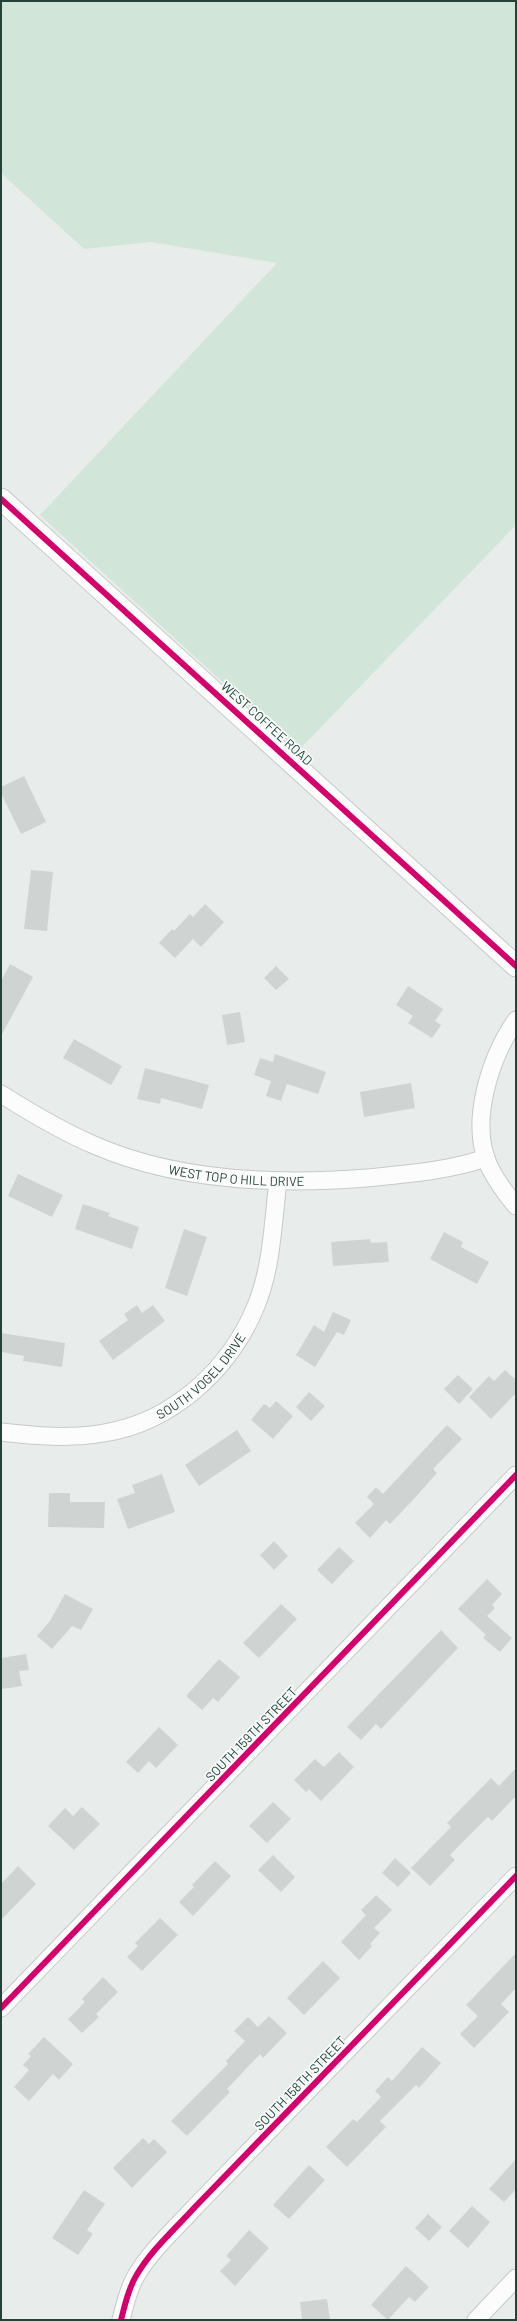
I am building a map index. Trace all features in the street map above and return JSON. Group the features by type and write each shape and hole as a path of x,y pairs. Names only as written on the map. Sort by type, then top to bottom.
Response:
{"street":[{"name":"WEST COFFEE ROAD","path":"1,499 516,966"},
{"path":"516,1020 497,1053 483,1101 482,1138 486,1158 505,1193 516,1206"},
{"name":"WEST TOP O HILL DRIVE","path":"1,1094 59,1128 95,1145 128,1157 203,1174 278,1181 333,1181 456,1168 486,1158"},
{"name":"SOUTH VOGEL DRIVE","path":"1,1432 59,1436 104,1433 144,1421 179,1403 195,1390 227,1356 256,1306 270,1253 278,1181"},
{"name":"SOUTH 159TH STREET","path":"1,2008 516,1475"},
{"name":"SOUTH 158TH STREET","path":"121,2320 133,2283 150,2256 195,2207 516,1876"},
{"path":"476,2320 516,2278"}],"green space":[{"path":"1,1 516,1 516,525 298,751 40,515 277,263 151,242 84,249 1,173"}],"building":[{"path":"24,776 46,822 21,834 1,793 1,787"},
{"path":"31,870 53,872 47,931 24,929"},
{"path":"205,904 224,922 201,947 193,939 175,958 159,943 172,929 174,931 190,914 193,917"},
{"path":"10,964 33,977 1,1036 1,981"},
{"path":"276,966 289,979 276,990 264,978"},
{"path":"408,986 443,1009 435,1021 441,1025 432,1038 408,1023 413,1016 396,1005"},
{"path":"240,1012 245,1042 227,1045 222,1015"},
{"path":"74,1039 122,1066 111,1085 63,1058"},
{"path":"275,1054 326,1072 318,1094 287,1084 281,1101 266,1096 271,1081 254,1075 260,1058 273,1062"},
{"path":"145,1068 209,1085 202,1109 161,1098 160,1104 137,1099"},
{"path":"411,1083 415,1108 364,1117 360,1092"},
{"path":"18,1174 63,1195 52,1217 8,1196"},
{"path":"83,1204 110,1213 108,1216 139,1227 132,1249 75,1229"},
{"path":"184,1229 207,1237 187,1296 165,1288"},
{"path":"444,1232 463,1242 461,1247 489,1262 477,1284 430,1259"},
{"path":"370,1239 371,1243 387,1242 389,1262 333,1266 331,1242"},
{"path":"137,1305 142,1313 153,1305 165,1321 113,1360 99,1341 128,1320 124,1314"},
{"path":"333,1312 351,1320 344,1335 337,1332 315,1367 296,1355 314,1325 324,1332"},
{"path":"1,1333 65,1343 62,1367 23,1361 24,1356 1,1352"},
{"path":"505,1370 516,1380 516,1393 491,1419 469,1397 489,1376 494,1381"},
{"path":"458,1375 473,1389 459,1404 444,1389"},
{"path":"309,1392 325,1406 311,1421 296,1407"},
{"path":"276,1401 293,1416 273,1439 251,1420 264,1404 270,1408"},
{"path":"447,1425 462,1439 433,1469 437,1473 413,1500 390,1524 386,1520 370,1538 355,1523 374,1504 367,1497 376,1487 383,1494"},
{"path":"237,1430 251,1451 199,1486 185,1465"},
{"path":"162,1474 175,1512 128,1529 117,1499 135,1493 132,1485"},
{"path":"49,1493 70,1493 70,1502 105,1502 104,1528 48,1527"},
{"path":"274,1541 288,1556 274,1570 260,1555"},
{"path":"339,1547 354,1561 332,1584 317,1570"},
{"path":"487,1579 502,1594 492,1605 495,1608 487,1616 512,1638 500,1652 483,1638 486,1635 458,1609"},
{"path":"65,1594 93,1609 81,1630 72,1626 52,1649 37,1636 50,1621"},
{"path":"281,1604 297,1619 259,1658 243,1643"},
{"path":"441,1630 458,1648 381,1729 376,1724 361,1740 347,1727"},
{"path":"26,1654 29,1670 19,1671 22,1686 2,1689 1,1658"},
{"path":"219,1659 240,1677 218,1702 213,1698 202,1710 186,1696"},
{"path":"159,1727 178,1745 156,1768 149,1761 138,1773 126,1762"},
{"path":"339,1752 354,1767 321,1801 309,1789 306,1792 294,1780 315,1759 324,1767"},
{"path":"516,1768 516,1796 492,1821 488,1817 450,1855 455,1860 430,1886 411,1868 451,1827 447,1823 491,1778 499,1786"},
{"path":"273,1802 291,1819 267,1843 249,1826"},
{"path":"82,1807 100,1824 74,1850 48,1826 65,1808 73,1816"},
{"path":"273,1855 295,1877 281,1892 258,1870"},
{"path":"395,1858 411,1873 398,1887 382,1873"},
{"path":"215,1861 231,1876 193,1916 179,1902 194,1887 192,1885"},
{"path":"18,1866 36,1884 1,1920 1,1884"},
{"path":"376,1895 392,1910 374,1928 380,1933 370,1944 372,1946 359,1960 341,1942 366,1915 361,1910"},
{"path":"160,1918 178,1935 142,1971 127,1957 138,1946 135,1943"},
{"path":"516,1953 516,1988 501,2004 509,2012 474,2048 460,2034 478,2016 466,2005"},
{"path":"323,1961 340,1978 304,2015 287,1998"},
{"path":"103,1977 118,1992 96,2014 99,2017 82,2033 68,2019 85,2002 82,1999"},
{"path":"269,2016 287,2033 263,2058 260,2054 227,2089 230,2092 187,2136 171,2121 228,2064 226,2061 245,2041 234,2031 248,2017 258,2027"},
{"path":"44,2037 73,2064 59,2080 53,2074 29,2101 14,2087 29,2070 23,2065 31,2056 28,2054"},
{"path":"422,2047 441,2063 419,2088 416,2085 380,2121 386,2127 347,2167 326,2147 353,2119 357,2122 381,2097 375,2091 388,2077 392,2081"},
{"path":"143,2138 149,2144 154,2139 167,2152 132,2188 113,2168"},
{"path":"516,2159 516,2189 504,2202 489,2189"},
{"path":"309,2165 325,2180 289,2219 273,2205"},
{"path":"84,2190 105,2204 87,2230 93,2234 78,2255 52,2238"},
{"path":"472,2206 490,2222 468,2248 449,2231"},
{"path":"428,2214 442,2227 429,2241 415,2228"},
{"path":"249,2230 269,2248 235,2286 220,2271 231,2260 226,2256"},
{"path":"406,2266 429,2287 415,2302 409,2297 388,2320 371,2305"},
{"path":"327,2299 330,2320 302,2320 300,2302"}],"cycle path":[{"path":"1,499 516,966"},
{"path":"1,2008 516,1475"},
{"path":"121,2320 133,2281 142,2266 156,2249 516,1876"}]}
